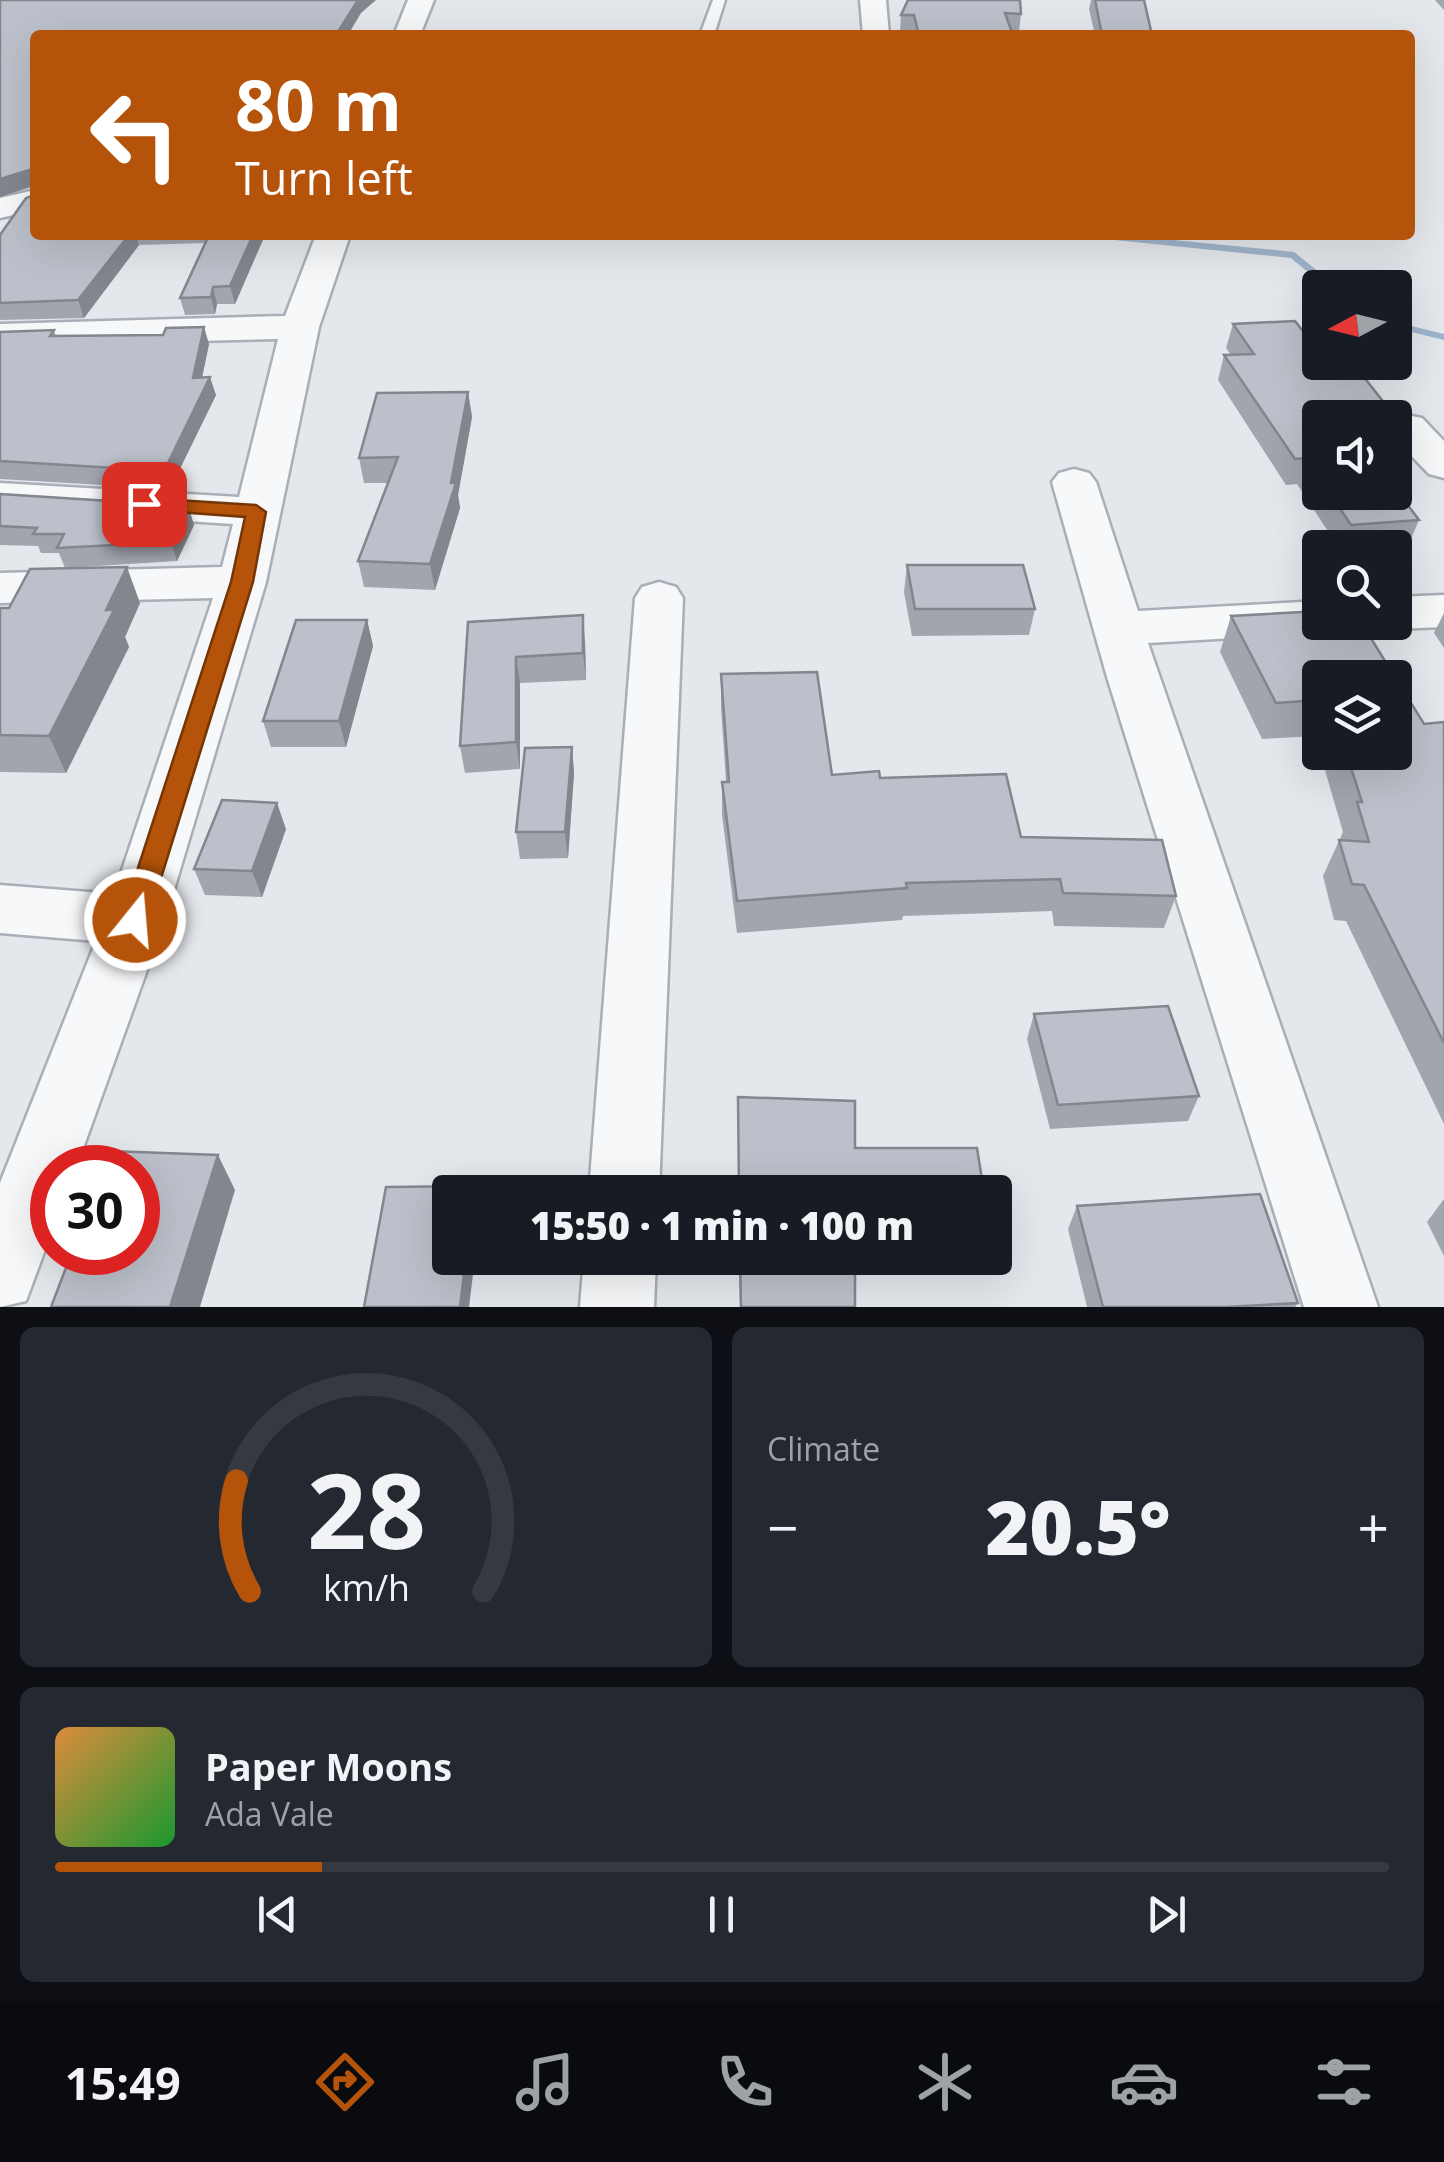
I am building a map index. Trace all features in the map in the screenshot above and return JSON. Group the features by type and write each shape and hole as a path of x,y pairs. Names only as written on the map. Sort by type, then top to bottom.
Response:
{"street":[{"path":"409,30 421,0"},
{"path":"872,0 875,30"},
{"path":"0,208 30,201"},
{"path":"0,1276 135,920 242,582 300,327 331,240"},
{"path":"0,335 300,327"},
{"path":"1412,431 1444,465"},
{"path":"1074,482 1132,677 1341,1307"},
{"path":"0,496 256,512"},
{"path":"0,588 242,582"},
{"path":"625,1175 659,598"},
{"path":"1412,612 1444,611"},
{"path":"1119,628 1302,618"},
{"path":"0,910 135,920"},
{"path":"618,1307 619,1275"}],"lane":[{"path":"709,30 719,0"}],"building":[{"path":"0,0 358,0 339,30 30,30 30,172 0,179"},
{"path":"908,0 1020,0 1021,14 1005,13 1011,30 918,30 914,15 901,15"},
{"path":"1095,0 1144,0 1151,30 1101,30"},
{"path":"30,197 30,240 125,240 78,300 0,303 0,235"},
{"path":"207,240 251,240 230,286 213,287 211,297 180,298"},
{"path":"1295,321 1302,330 1302,380 1366,380 1382,400 1302,400 1302,458 1295,459 1224,355 1254,354 1233,324"},
{"path":"204,327 193,378 210,377 164,471 0,461 0,332 54,330 50,336 163,335 166,328"},
{"path":"468,392 451,483 456,483 430,564 358,561 398,457 359,458 377,393"},
{"path":"0,494 188,506 171,542 57,548 64,534 33,534 37,528 0,526"},
{"path":"1341,510 1412,510 1419,520 1351,525"},
{"path":"907,565 1023,565 1035,609 915,609"},
{"path":"127,567 106,610 114,610 49,736 0,735 0,608 9,608 30,569"},
{"path":"1302,612 1302,640 1372,640 1384,660 1302,660 1302,701 1276,703 1231,616"},
{"path":"583,615 583,653 516,657 516,742 460,746 468,622"},
{"path":"296,620 367,620 339,721 263,721"},
{"path":"817,672 832,775 879,771 880,778 1006,774 1021,837 1162,840 1176,896 1063,893 1060,879 906,883 907,888 737,901 722,782 729,782 721,674"},
{"path":"1412,705 1424,724 1444,722 1444,1043 1364,885 1352,884 1339,840 1369,842 1357,802 1362,802 1352,770 1412,770"},
{"path":"572,747 565,832 516,832 525,748"},
{"path":"222,800 277,803 252,871 194,869"},
{"path":"1168,1006 1199,1096 1058,1105 1034,1014"},
{"path":"738,1097 855,1101 855,1148 977,1148 981,1175 739,1175"},
{"path":"160,1153 218,1155 170,1307 51,1307 63,1275 160,1275"},
{"path":"432,1186 432,1275 464,1275 460,1307 364,1307 386,1187"},
{"path":"1260,1194 1298,1303 1103,1307 1077,1206"},
{"path":"740,1275 855,1275 855,1307 741,1307"}],"waterway":[{"path":"1145,240 1294,255 1312,270"},
{"path":"1412,329 1444,337"}],"route":[{"path":"135,920 242,582 256,512 144,504"}]}
